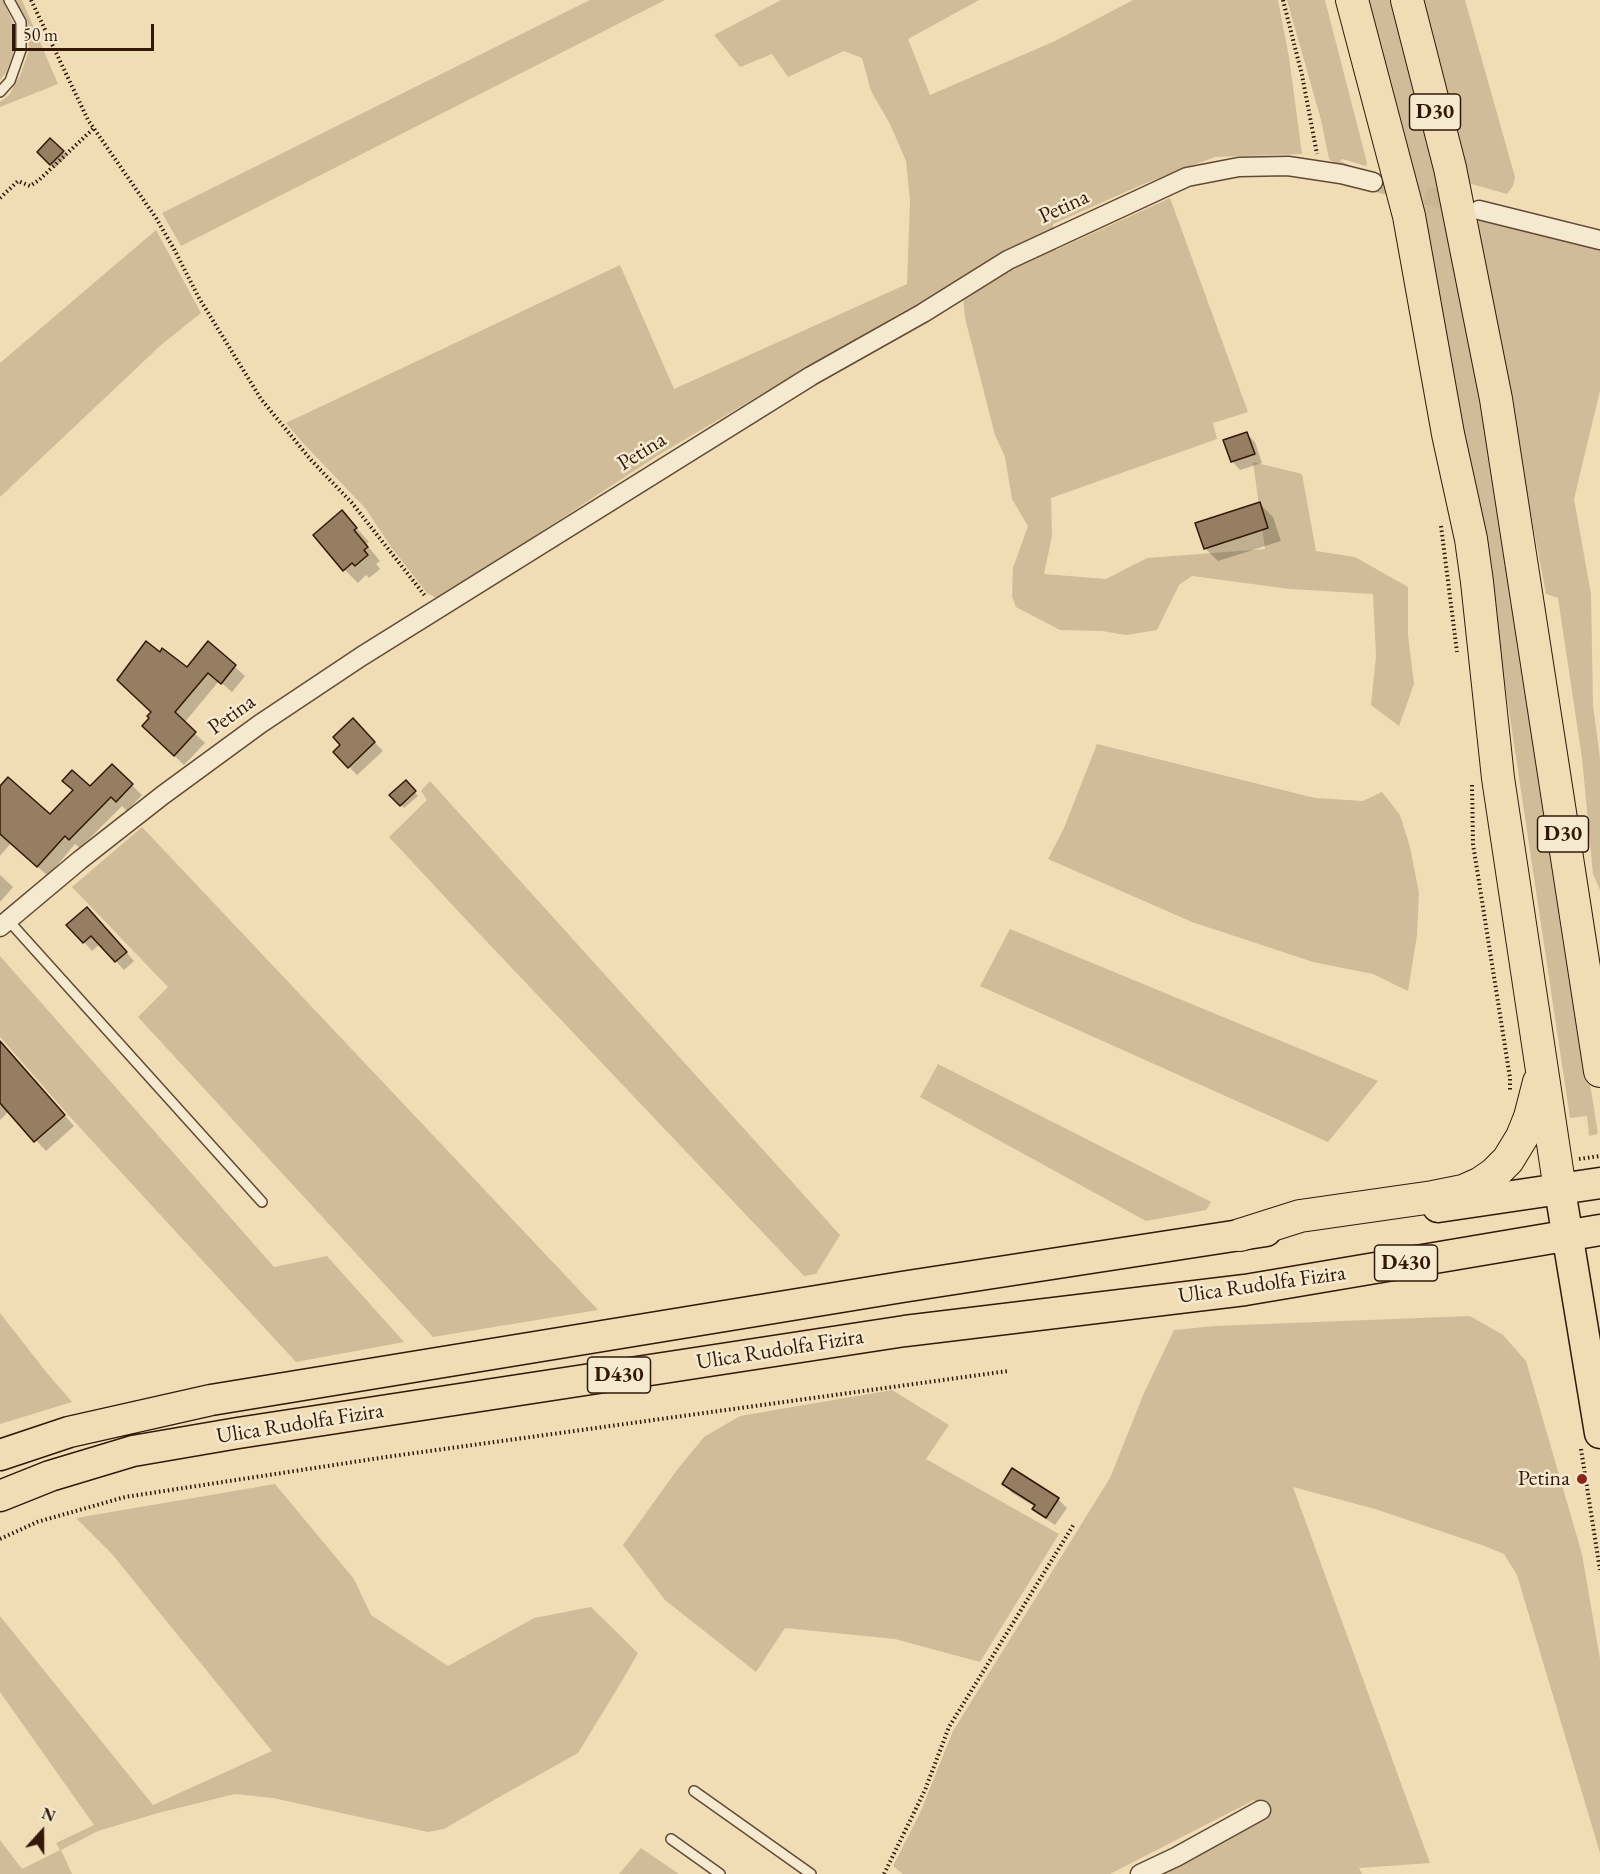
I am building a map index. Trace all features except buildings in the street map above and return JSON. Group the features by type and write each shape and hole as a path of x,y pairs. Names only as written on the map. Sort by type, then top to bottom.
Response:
{"highway":[{"name":"D30","path":"1352,0 1409,216 1448,434 1471,539 1498,778 1560,1190"},
{"name":"D30","path":"1407,0 1450,168 1496,399 1600,1071"},
{"path":"1240,1235 1300,1216 1433,1197 1463,1191 1481,1183 1508,1160 1522,1137 1530,1117 1542,1063"}],"main road":[{"name":"Ulica Rudolfa Fizira","path":"0,1455 69,1432 211,1400 902,1287 1600,1183"},
{"name":"D30","path":"1560,1190 1600,1433"},
{"name":"Ulica Rudolfa Fizira","path":"0,1496 50,1476 133,1451 238,1433 904,1331 1245,1290 1600,1230"}],"street":[{"name":"Petina","path":"4,924 80,860 163,795 241,738 353,662 811,376 923,313 1008,260 1186,177 1239,167 1288,166 1373,182"},
{"path":"1479,210 1600,240"},
{"path":"1140,1874 1176,1857 1261,1810"}],"lane":[{"path":"0,92 10,81 21,50 21,22 9,0"},
{"path":"4,924 262,1202"},
{"path":"694,1791 811,1874"},
{"path":"671,1839 720,1874"}],"path":[{"path":"31,0 69,82 94,128 156,218 199,298 261,399 311,460 352,503 425,597 433,611"},
{"path":"1283,0 1302,75 1320,171"},
{"path":"0,198 18,181 30,186 39,180 94,128"},
{"path":"1440,523 1459,662"},
{"path":"1471,774 1473,844 1510,1078 1509,1094"},
{"path":"0,1539 37,1522 124,1497 386,1457 1008,1371"},
{"path":"884,1874 925,1790 949,1727 1074,1524"}],"shaded area":[{"path":"0,0 3,0 14,25 14,50 6,73 0,80"},
{"path":"16,0 22,0 58,84 0,107 0,102 9,95 20,76 29,50 28,28"},
{"path":"590,0 665,0 181,246 162,213"},
{"path":"781,0 979,0 908,39 930,95 1055,41 1133,0 1278,0 1289,57 1302,154 1215,157 1146,183 1053,224 1056,250 1170,198 1248,412 1213,423 1217,439 1051,498 1052,536 1044,574 1106,579 1147,558 1265,549 1253,462 1302,474 1316,551 1355,557 1408,587 1408,635 1414,684 1399,726 1371,705 1376,656 1373,594 1290,589 1192,576 1179,585 1157,630 1126,635 1102,631 1060,630 1016,607 1012,596 1013,568 1028,526 1012,499 1005,457 995,435 965,318 962,282 907,309 660,454 438,599 427,593 391,547 366,509 286,423 620,265 674,389 907,284 910,201 906,161 890,124 871,91 862,58 844,51 788,77 772,54 740,67 714,35"},
{"path":"1287,0 1325,0 1367,163 1366,166 1342,159 1340,161 1368,173 1338,166 1329,159 1321,120"},
{"path":"1368,0 1394,0 1438,187 1485,421 1598,1134 1589,1136 1587,1116 1570,1118 1499,644"},
{"path":"1420,0 1465,0 1515,177 1513,186 1507,194 1468,183"},
{"path":"1475,220 1600,248 1600,391 1574,499 1591,594 1593,705 1600,758 1600,890 1593,874 1582,758 1558,598 1546,594"},
{"path":"156,230 201,313 161,345 0,497 0,363"},
{"path":"1097,744 1315,798 1363,801 1382,792 1400,815 1410,847 1419,893 1417,935 1408,991 1373,974 1313,962 1192,922 1048,859 1064,828"},
{"path":"430,781 840,1235 816,1274 804,1276 389,837 427,800 421,791"},
{"path":"142,827 598,1310 433,1337 138,1017 168,987 72,887"},
{"path":"1010,929 1378,1081 1328,1142 980,986"},
{"path":"0,956 274,1267 327,1256 404,1342 296,1362 71,1118 0,1037"},
{"path":"938,1064 1211,1202 1206,1210 1146,1221 920,1097"},
{"path":"0,1313 47,1373 72,1402 0,1424"},
{"path":"1470,1316 1503,1335 1526,1361 1582,1554 1600,1659 1600,1853 1517,1575 1504,1554 1375,1509 1293,1487 1430,1863 1359,1868 1362,1874 1159,1874 1192,1859 1266,1818 1254,1800 1110,1874 903,1874 893,1866 920,1813 953,1731 1110,1478 1144,1393 1174,1330 1215,1326"},
{"path":"892,1390 949,1425 926,1459 1059,1534 980,1662 895,1639 785,1628 756,1672 665,1600 623,1545 677,1470 704,1437 740,1416"},
{"path":"275,1484 354,1579 371,1615 448,1666 534,1618 591,1607 638,1653 578,1753 444,1829 428,1832 273,1798 235,1794 98,1831 61,1850 72,1874 0,1874 0,1840 22,1869 60,1850 56,1843 94,1825 0,1692 0,1616 153,1805 272,1751 112,1554 76,1518"},
{"path":"641,1848 679,1874 619,1874"}],"tunnel":[{"path":"1373,182 1463,205"}],"place":[{"name":"Petina","path":"1582,1479"}]}
